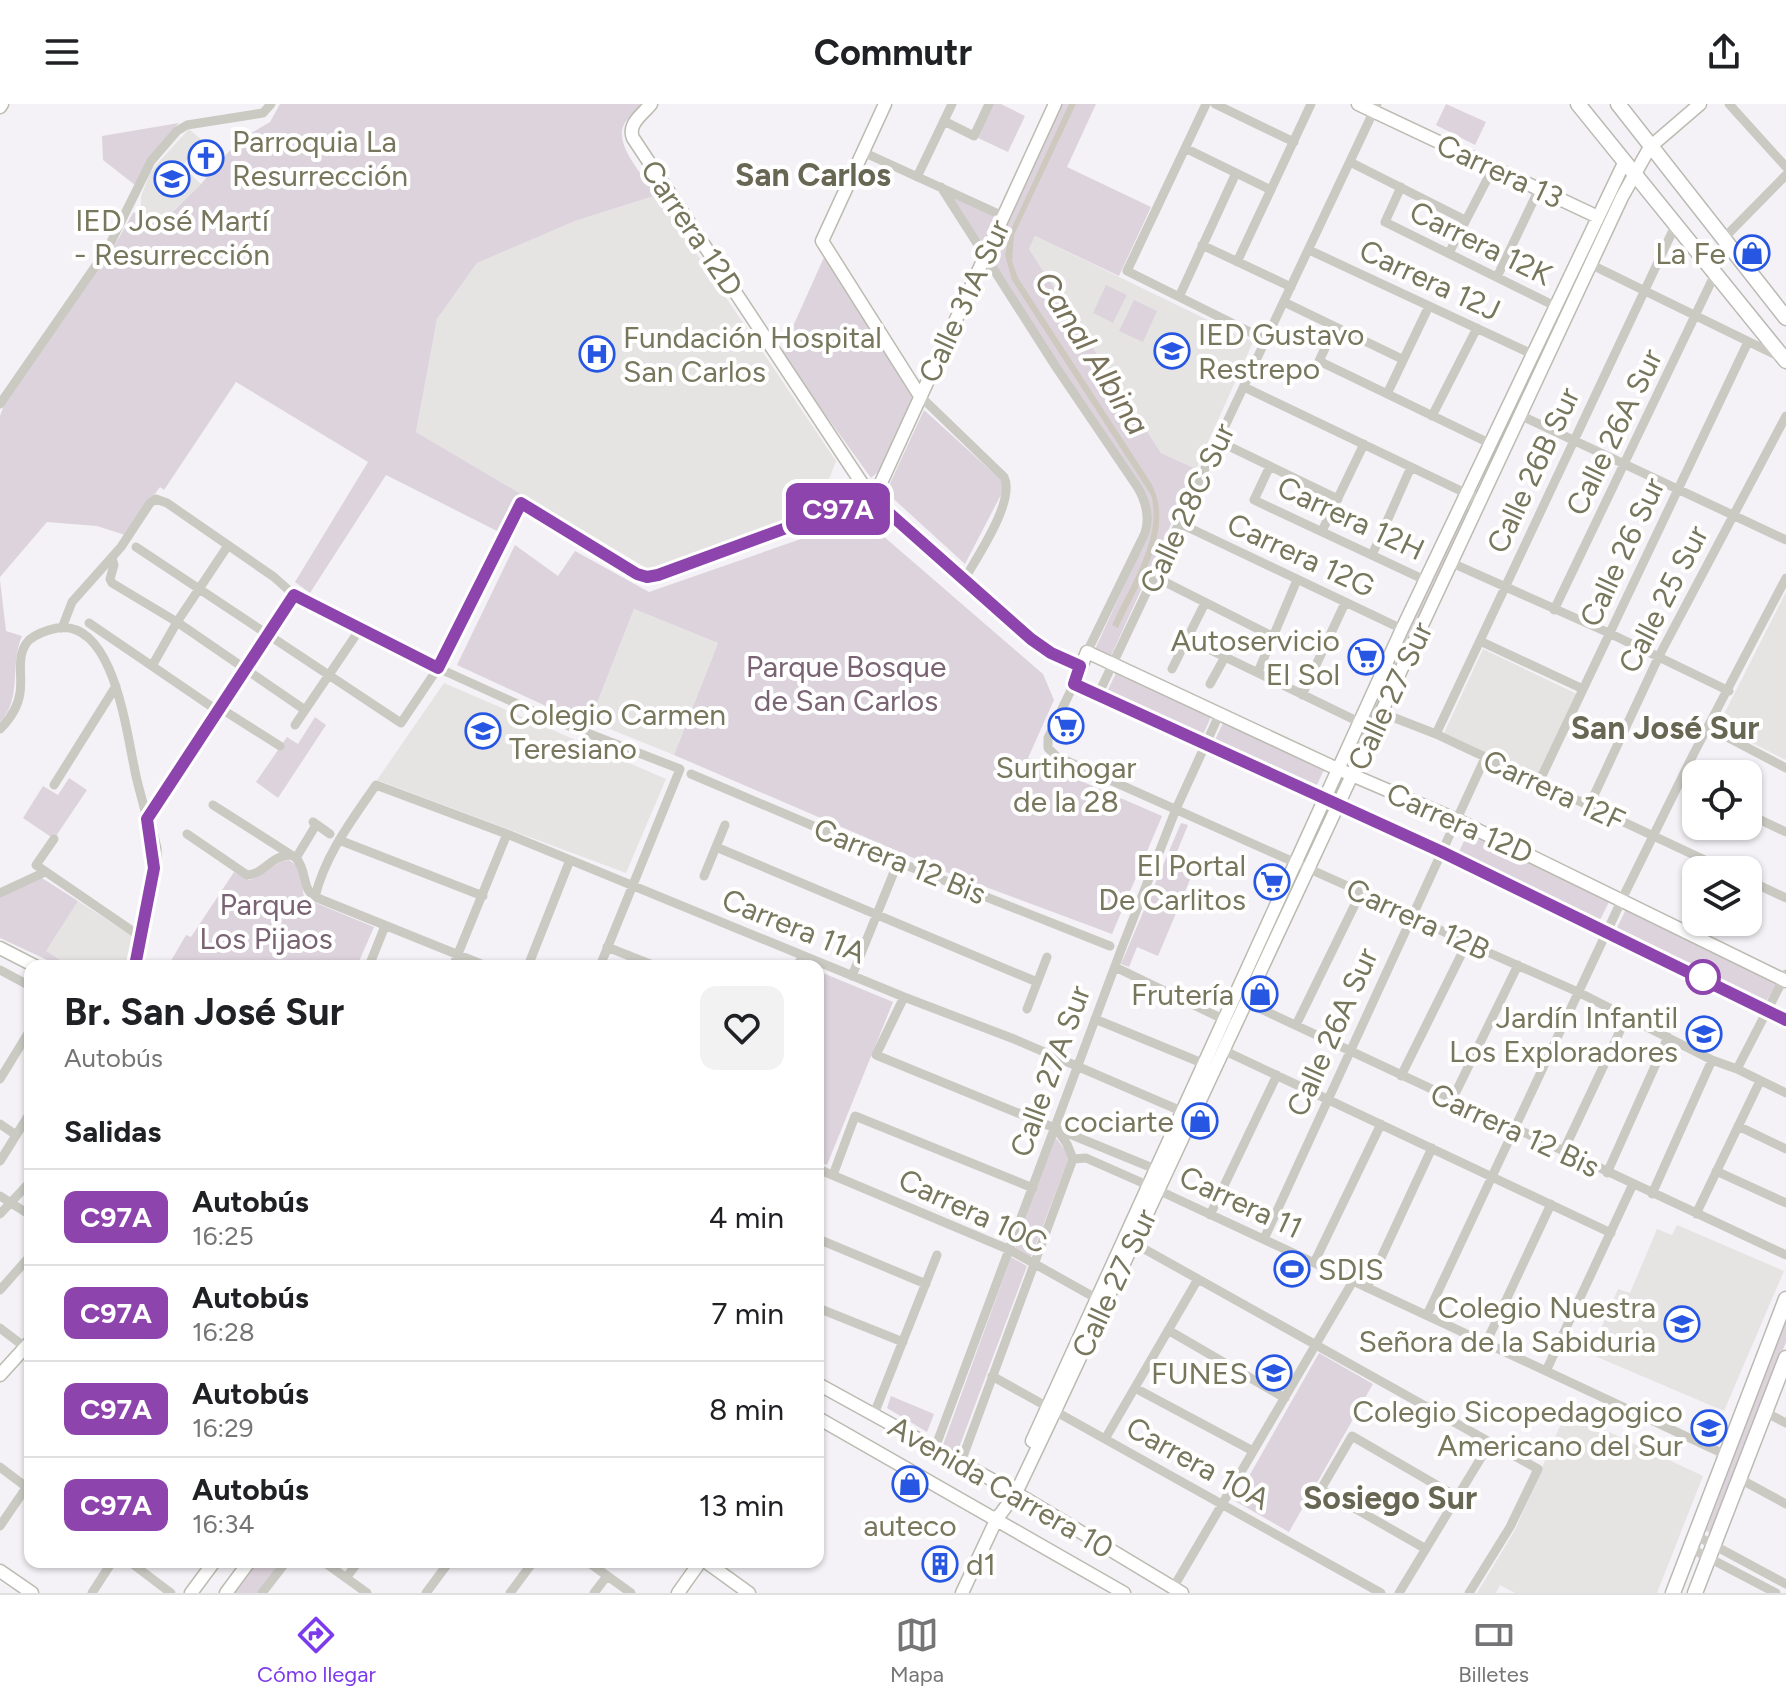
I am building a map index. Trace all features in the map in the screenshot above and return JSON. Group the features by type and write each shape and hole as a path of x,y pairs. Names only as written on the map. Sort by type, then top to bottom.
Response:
{"main road":[{"path":"1578,104 1785,360"},
{"path":"1618,104 1723,239 1784,309"},
{"path":"1673,1593 1786,1299"},
{"path":"1695,1593 1786,1358"}],"street":[{"name":"Carrera 12D","path":"651,104 630,132 871,497 963,582 1031,639 1051,653 1080,666"},
{"path":"885,104 822,241 920,396 1008,484 1006,501 963,582"},
{"path":"917,177 952,104"},
{"path":"944,121 974,136 989,104"},
{"name":"Calle 31A Sur","path":"871,497 879,487 1055,104"},
{"path":"1206,104 1127,271 1266,340"},
{"path":"1215,104 1294,142"},
{"path":"1237,262 1311,104"},
{"name":"Carrera 13","path":"1358,104 1376,108 1598,217"},
{"name":"Calle 27 Sur","path":"1209,1066 1223,1050 1230,1022 1246,1002 1302,867 1325,800 1402,629 1598,217 1629,169 1700,104"},
{"path":"1729,104 1786,167"},
{"path":"0,404 108,248 151,161 182,127 263,113 270,106"},
{"name":"Calle 28C Sur","path":"1098,695 1376,108"},
{"path":"1185,148 1271,190"},
{"path":"863,152 1003,216"},
{"path":"1350,162 1465,220"},
{"path":"1449,253 1493,168"},
{"name":"Calle 27 Sur","path":"962,1593 996,1520 1013,1492 1302,867 1354,775 1592,265 1629,169"},
{"path":"1179,297 1236,173"},
{"path":"1723,239 1786,175"},
{"path":"941,187 985,255"},
{"name":"Carrera 12K","path":"1401,187 1385,222 1555,306"},
{"path":"1497,277 1539,189"},
{"name":"Calle 26B Sur","path":"1436,734 1675,226"},
{"path":"1202,245 1291,287"},
{"name":"Carrera 12J","path":"1309,250 1532,354"},
{"name":"Calle 28C Sur","path":"985,255 1138,488 1147,513 1145,533 1080,666 1048,738 1048,748"},
{"path":"1592,265 1785,360"},
{"name":"Calle 26A Sur","path":"1554,610 1715,274"},
{"path":"1284,302 1402,359"},
{"path":"1387,394 1429,306"},
{"path":"1335,327 1319,361 1491,444"},
{"path":"1432,416 1477,328"},
{"name":"Calle 26 Sur","path":"1539,782 1748,342"},
{"path":"1244,387 1482,501"},
{"path":"1522,416 1786,540"},
{"name":"Calle 25 Sur","path":"1589,806 1659,656 1786,416"},
{"path":"1218,441 1338,499"},
{"path":"1322,531 1364,444"},
{"name":"Carrera 12H","path":"1270,466 1254,500 1427,581"},
{"path":"1372,555 1411,467"},
{"path":"136,547 401,723 438,668 521,503 637,574 647,577 871,497"},
{"path":"62,628 72,602 112,558 150,503 156,499 167,503 274,577 294,595 438,668 546,717 680,769 602,960"},
{"name":"Carrera 12G","path":"1179,523 1402,629"},
{"path":"152,666 227,547"},
{"path":"112,558 114,565 110,581 177,622 305,710"},
{"path":"1452,563 1659,656 1729,691"},
{"path":"1155,577 1272,636"},
{"path":"1427,1315 1622,898 1786,578"},
{"path":"1258,672 1297,580"},
{"path":"147,819 294,595"},
{"path":"1172,669 1205,603"},
{"path":"1302,695 1345,603"},
{"path":"89,623 280,746"},
{"path":"0,729 19,701 20,663 24,648 38,635 62,628 78,632 94,644 116,686 155,862 136,960"},
{"path":"295,725 360,629"},
{"path":"1188,639 1361,723"},
{"path":"1480,641 1583,689"},
{"name":"Carrera 12D","path":"1087,652 1219,715 1457,820 1785,978"},
{"path":"1210,684 1226,655"},
{"name":"Carrera 12D","path":"1074,684 1442,852 1786,1020"},
{"path":"54,785 116,686"},
{"name":"Carrera 12F","path":"1382,713 1436,734 1695,856"},
{"name":"Calle 27A Sur","path":"935,1448 1077,1064 1176,809 1219,715"},
{"path":"1708,727 1786,768"},
{"name":"Carrera 12B","path":"1048,748 1056,756 1578,992 1712,1060 1786,1093"},
{"name":"Calle 26A Sur","path":"1264,1239 1485,758"},
{"name":"Carrera 12 Bis","path":"691,774 898,862 1110,946"},
{"name":"Carrera 11A","path":"339,840 376,785 507,834 814,960"},
{"path":"213,805 293,857 304,867 308,891 315,897 472,960"},
{"path":"1762,821 1786,832"},
{"path":"293,857 315,824 330,834"},
{"path":"704,876 725,825"},
{"path":"187,834 243,874 256,874 276,857 293,857"},
{"path":"456,960 507,834"},
{"path":"0,893 41,868 54,839"},
{"path":"315,897 321,876 339,840 483,896"},
{"path":"716,847 1037,982"},
{"path":"530,960 570,860"},
{"path":"852,976 898,862"},
{"path":"41,868 141,937"},
{"path":"1762,887 1786,898"},
{"path":"1296,1025 1361,892"},
{"path":"371,960 385,926"},
{"path":"1401,1076 1467,943"},
{"path":"607,947 640,960"},
{"path":"0,948 24,960"},
{"path":"13,954 1,972 24,983"},
{"path":"800,960 802,955"},
{"path":"1027,1009 1047,957"},
{"name":"Carrera 11A","path":"824,964 1077,1064 1187,1113"},
{"path":"1452,1100 1518,965"},
{"path":"1115,967 1230,1022"},
{"path":"1737,1069 1785,978"},
{"name":"Carrera 11","path":"904,997 876,1055 1155,1169"},
{"name":"Carrera 12 Bis","path":"1246,1002 1786,1255"},
{"path":"1563,1152 1627,1016"},
{"path":"1095,1019 1209,1066"},
{"path":"1607,1173 1668,1037"},
{"path":"0,1079 24,1040"},
{"path":"1223,1050 1611,1233"},
{"path":"1652,1194 1712,1060"},
{"path":"1210,1215 1277,1075"},
{"path":"1696,1214 1760,1081"},
{"name":"Calle 27 Sur","path":"1152,1187 1155,1169 1187,1113"},
{"path":"833,1175 855,1116 1033,1188"},
{"path":"0,1161 24,1122"},
{"path":"0,1124 16,1135"},
{"path":"1314,1263 1381,1124"},
{"path":"1738,1126 1786,1149"},
{"path":"1055,1128 1073,1159"},
{"path":"1367,1288 1432,1148"},
{"name":"Carrera 11","path":"1073,1159 1086,1158 1152,1187 1726,1455"},
{"name":"Calle 27A Sur","path":"961,1462 1073,1159"},
{"name":"Carrera 10C","path":"824,1171 1010,1250 1101,1300"},
{"path":"1716,1171 1786,1203"},
{"path":"1546,1371 1633,1184"},
{"path":"0,1214 24,1188"},
{"path":"0,1196 24,1211"},
{"path":"1486,1343 1551,1204"},
{"path":"1128,1240 1538,1469 1510,1527 1469,1593"},
{"path":"824,1242 926,1284"},
{"path":"874,1414 937,1255"},
{"path":"0,1290 24,1263"},
{"path":"1105,1439 1198,1279"},
{"path":"1177,1590 1222,1504 1353,1281"},
{"path":"824,1310 903,1342"},
{"path":"0,1328 24,1344"},
{"path":"1168,1330 1285,1398"},
{"path":"0,1375 24,1351"},
{"name":"Carrera 10A","path":"992,1376 1381,1593"},
{"name":"Avenida Carrera 10","path":"824,1387 961,1462 1177,1590"},
{"path":"1135,1388 1253,1451"},
{"path":"1765,1412 1786,1423"},
{"name":"Avenida Carrera 10","path":"824,1421 1124,1593"},
{"path":"1426,1549 1321,1489 1352,1436 1457,1497"},
{"path":"1399,1593 1490,1443"},
{"path":"0,1467 24,1483"},
{"path":"1740,1479 1786,1504"},
{"path":"0,1526 24,1493"},
{"path":"1693,1541 1776,1593"},
{"path":"1711,1551 1786,1584"},
{"path":"92,1593 108,1568"},
{"path":"138,1568 171,1593"},
{"path":"191,1593 210,1568"},
{"path":"226,1593 245,1568"},
{"path":"262,1593 281,1568"},
{"path":"332,1568 367,1593"},
{"path":"346,1578 354,1568"},
{"path":"426,1593 445,1568"},
{"path":"510,1593 529,1568"},
{"path":"596,1568 631,1593"},
{"path":"678,1593 696,1568"},
{"path":"714,1568 749,1593"},
{"path":"0,1571 32,1593"},
{"path":"594,1593 607,1576"}],"shaded area":[{"path":"1069,104 1076,104 1014,235 1012,261 1018,278 1151,483 1158,501 1157,537 1144,575 1118,628 1112,625 1149,544 1154,511 1151,495 1012,280 1005,255 1009,234"},
{"name":"IED José Martí - Resurrección","path":"189,129 203,141 182,166 201,184 156,227 141,211 141,197 149,175"},
{"name":"Fundación Hospital San Carlos","path":"657,195 836,461 818,508 650,570 416,432 437,319 477,263 575,221"},
{"name":"IED Gustavo Restrepo","path":"1035,236 1253,342 1196,469 1161,453 1029,249"},
{"path":"1786,592 1786,760 1718,726"},
{"path":"634,609 718,643 674,755 590,721"},
{"path":"1483,649 1577,694 1538,778 1444,733"},
{"name":"Colegio Carmen Teresiano","path":"444,683 666,779 626,873 377,780"},
{"path":"78,901 132,936 126,960 59,960 45,952"},
{"name":"Colegio Nuestra Señora de la Sabiduria","path":"1677,1225 1784,1271 1724,1411 1590,1354 1618,1289 1630,1293 1657,1229 1672,1235"},
{"path":"1566,1412 1703,1476 1657,1593 1515,1593 1500,1585 1496,1593 1477,1593 1515,1530"}],"green space":[{"path":"280,104 642,104 625,124 622,139 634,164 657,195 575,221 477,263 437,319 416,432 521,494 497,531 386,475 310,593 295,582 368,462 236,382 164,490 160,487 125,535 97,526 47,522 0,577 0,416 4,405 113,248 133,213 141,211 157,227 201,184 238,141 270,122"},
{"path":"993,104 1001,104 1025,116 1008,152 978,138"},
{"path":"1059,104 1096,104 1067,167 1151,207 1119,276 1035,236 1029,249 1161,453 1196,469 1111,656 1095,649 1143,545 1151,518 1082,400 949,195 1004,220"},
{"path":"1446,104 1486,122 1475,145 1436,125"},
{"path":"179,123 148,158 135,185 103,160 102,136"},
{"path":"825,255 912,397 888,463 871,478 781,353"},
{"path":"1106,285 1127,295 1113,323 1093,313"},
{"path":"1134,300 1157,311 1143,342 1119,331"},
{"path":"924,410 1000,479 1004,489 965,564 886,492"},
{"path":"1465,508 1472,511 1362,747 1359,733"},
{"name":"Parque Bosque de San Carlos","path":"844,524 882,535 1043,674 1054,700 1028,758 1162,816 1112,934 946,872 674,755 718,643 634,609 590,721 548,707 457,665 515,545 558,576 575,551 649,592"},
{"path":"0,580 6,631 22,636 16,658 14,692 7,713 0,722"},
{"path":"1116,673 1211,717 1201,739 1106,694"},
{"path":"315,717 326,725 278,798 256,782 287,737 298,744"},
{"path":"1223,723 1324,770 1314,791 1213,744"},
{"path":"69,778 87,790 54,839 23,818 43,786 58,795"},
{"path":"1181,823 1188,825 1171,866 1192,875 1158,956 1137,947 1129,967 1121,964"},
{"path":"1469,830 1611,898 1598,924 1457,856"},
{"name":"Parque Los Pijaos","path":"289,860 300,868 304,898 374,927 360,960 171,960 186,935 191,937 234,872 249,880"},
{"path":"42,878 78,901 46,951 60,960 47,960 0,938 0,897"},
{"path":"1627,907 1682,933 1682,936 1689,936 1780,978 1764,1005 1615,932"},
{"path":"824,973 893,1002 827,1165 824,1164"},
{"path":"1055,1137 1067,1152 1068,1160 1031,1257 1015,1248"},
{"path":"1011,1257 1027,1266 957,1453 943,1445"},
{"path":"1786,1316 1786,1342 1712,1533 1706,1531"},
{"path":"1319,1353 1373,1384 1289,1532 1235,1501"},
{"path":"891,1396 934,1414 927,1432 887,1408"},
{"path":"252,1568 279,1568 260,1593 233,1593"}],"bus line":[{"name":"C97A","path":"136,960 155,862 147,819 294,595 438,668 521,503 637,574 647,577 871,497 963,582 1031,639 1051,653 1080,666 1074,684 1442,852 1786,1020"}],"place":[{"name":"Parroquia La Resurrección","path":"206,158"},
{"name":"IED José Martí - Resurrección","path":"172,179"},
{"name":"La Fe","path":"1752,253"},
{"name":"IED Gustavo Restrepo","path":"1172,351"},
{"name":"Fundación Hospital San Carlos","path":"597,354"},
{"name":"Autoservicio El Sol","path":"1366,657"},
{"name":"Surtihogar de la 28","path":"1066,726"},
{"name":"Colegio Carmen Teresiano","path":"483,731"},
{"name":"El Portal De Carlitos","path":"1272,882"},
{"name":"Frutería","path":"1260,994"},
{"name":"Jardín Infantil Los Exploradores","path":"1704,1034"},
{"name":"cociarte","path":"1200,1121"},
{"name":"SDIS","path":"1292,1269"},
{"name":"Colegio Nuestra Señora de la Sabiduria","path":"1682,1324"},
{"name":"FUNES","path":"1274,1373"},
{"name":"Colegio Sicopedagogico Americano del Sur","path":"1709,1428"},
{"name":"auteco","path":"910,1484"},
{"name":"d1","path":"940,1564"}],"district":[{"name":"San Carlos","path":"813,175"},
{"name":"San José Sur","path":"1665,728"},
{"name":"Sosiego Sur","path":"1390,1498"}],"water label":[{"name":"Canal Albina","path":"1092,353"}]}
